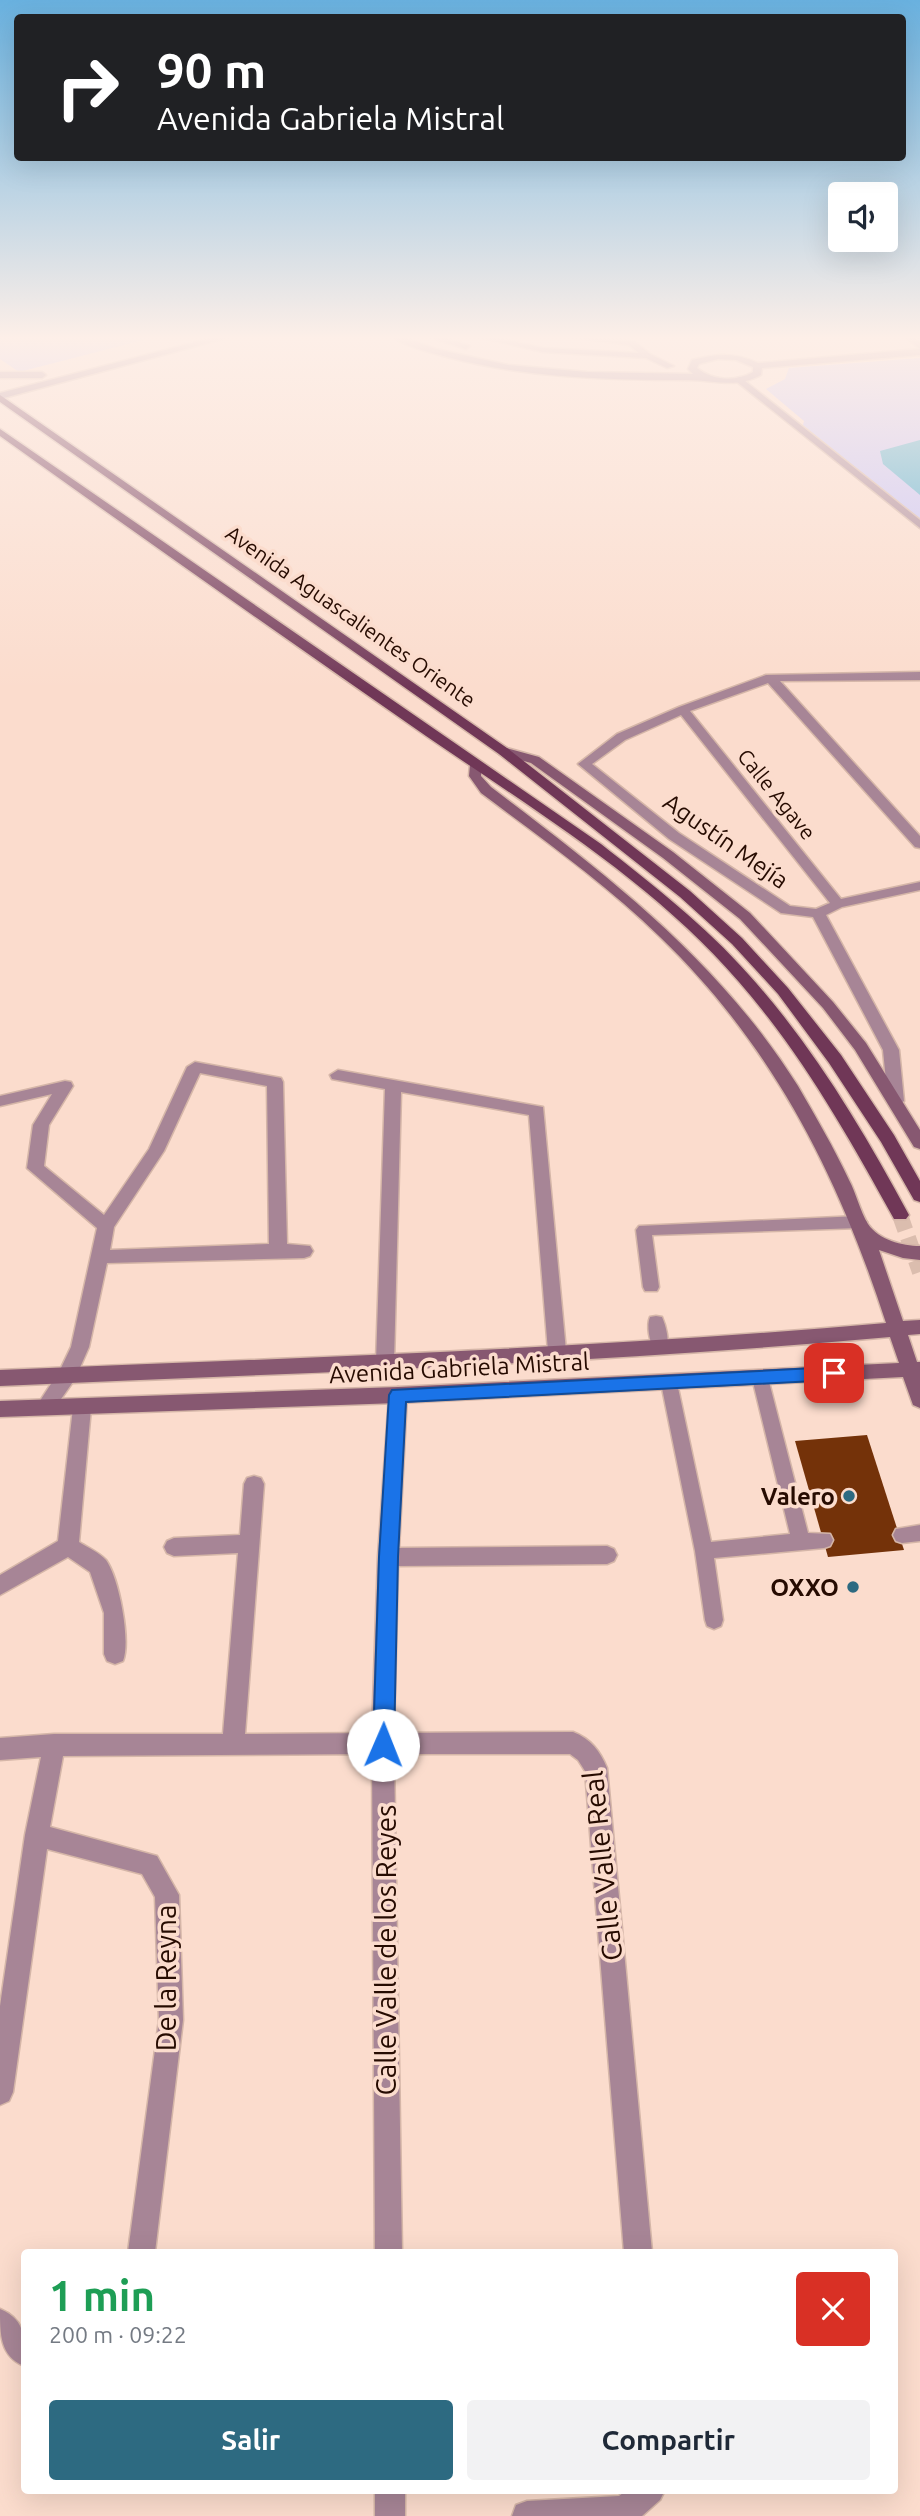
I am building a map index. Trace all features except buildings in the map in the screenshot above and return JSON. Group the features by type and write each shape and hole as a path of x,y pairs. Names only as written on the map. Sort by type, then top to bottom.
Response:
{"main road":[{"path":"31,454 606,855 657,894 713,946 761,997 805,1055 861,1142 900,1215"},
{"name":"Avenida Aguascalientes Oriente","path":"90,454 503,751 685,894 737,941 783,991 835,1059 888,1139 920,1196"},
{"name":"Avenida Aguascalientes Oriente","path":"503,751 535,760 668,855 745,916 828,1005 861,1046 920,1143"},
{"path":"476,765 475,776 486,790 636,907 671,939 721,994 792,1089 830,1157 861,1225 895,1328 915,1370 920,1400"},
{"path":"861,1225 870,1237 892,1249 920,1253"},
{"name":"Avenida Gabriela Mistral","path":"0,1378 385,1362 764,1341 920,1327"},
{"name":"Avenida Gabriela Mistral","path":"0,1409 398,1395 915,1370"}],"street":[{"path":"832,454 920,525"},
{"path":"683,710 770,678 920,676"},
{"path":"770,678 920,844"},
{"name":"Agustín Mejía","path":"683,710 621,737 584,764 674,836 746,885 786,910 818,913"},
{"name":"Calle Agave","path":"683,710 838,904"},
{"path":"896,1101 891,1050 818,913 838,904 920,886"},
{"path":"45,1407 68,1374 80,1348 106,1226 156,1152 195,1068 275,1082 278,1250"},
{"path":"338,1075 537,1111 557,1352"},
{"path":"0,1101 65,1086 41,1125 34,1168 106,1226"},
{"path":"385,1362 393,1086"},
{"path":"98,1257 304,1251"},
{"name":"Calle Valle de los Reyes","path":"388,2249 383,1745 388,1557 398,1395"},
{"path":"68,1546 82,1408"},
{"path":"233,1744 254,1484"},
{"path":"174,1547 249,1544"},
{"path":"0,1586 68,1546"},
{"path":"68,1546 97,1566 114,1613 114,1654"},
{"path":"388,1557 607,1555"},
{"name":"Calle Valle Real","path":"0,1749 54,1745 573,1743 586,1752 596,1768 638,2249"},
{"path":"0,2092 37,1835 54,1745"},
{"name":"De la Reyna","path":"37,1835 149,1864 167,1895 171,2020 141,2249"},
{"path":"0,2323 21,2348"},
{"path":"390,2494 390,2516"},
{"path":"527,2516 625,2511 645,2494"}],"lane":[{"path":"651,1287 644,1230 861,1225"},
{"path":"656,1322 660,1346"},
{"path":"760,1378 801,1541"},
{"path":"669,1383 704,1551 714,1620"},
{"path":"704,1551 824,1540"}],"shaded area":[{"path":"839,454 920,454 920,520"},
{"path":"881,454 920,454 920,495 883,464"}],"tunnel":[{"path":"900,1215 920,1272"}],"place":[{"name":"Valero","path":"849,1496"},
{"name":"OXXO","path":"853,1587"}],"route":[{"path":"383,1745 388,1557 398,1395 834,1373"}]}
